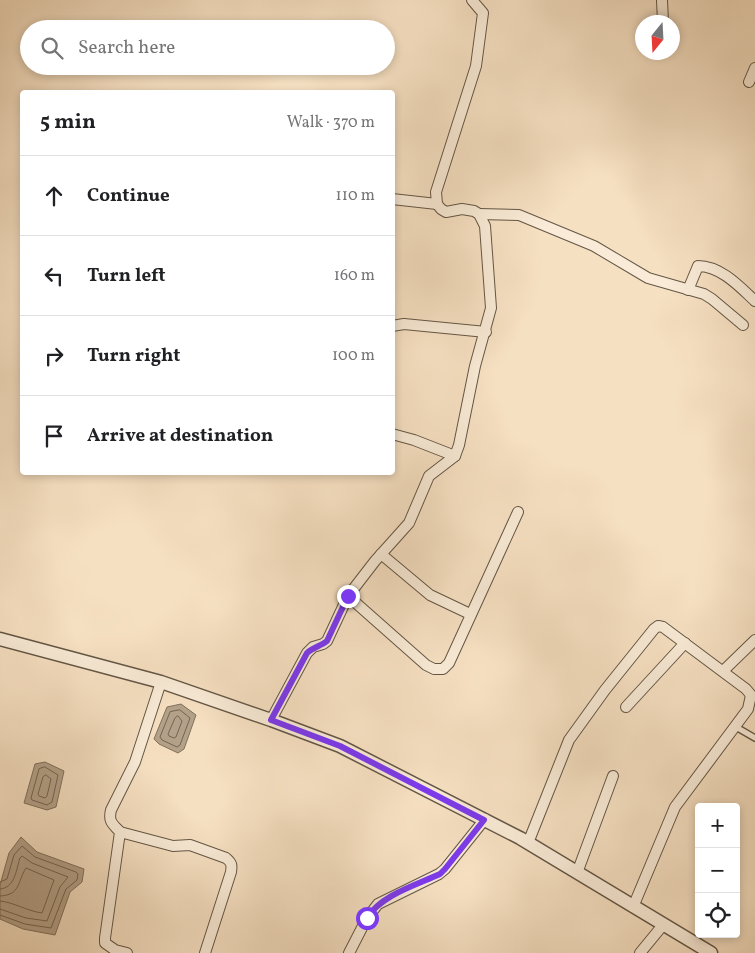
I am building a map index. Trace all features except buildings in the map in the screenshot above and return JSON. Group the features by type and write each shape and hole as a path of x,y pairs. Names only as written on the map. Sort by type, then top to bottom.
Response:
{"street":[{"path":"437,204 437,186 478,56 482,13 472,0"},
{"path":"662,0 663,15"},
{"path":"748,82 755,68"},
{"path":"395,199 437,204 446,212 467,209 479,214 519,215 594,246 648,278 704,294 743,325"},
{"path":"271,720 307,653 327,641 348,596 381,554 409,523 429,476 455,456 459,445 475,366 486,332 491,308 485,226 479,214"},
{"path":"688,290 696,269 698,266 704,266 727,276 755,301"},
{"path":"395,326 404,324 486,332"},
{"path":"395,435 455,456"},
{"path":"348,596 426,665 434,669 443,668 449,663 518,512"},
{"path":"381,554 430,595 470,614"},
{"path":"528,843 570,740 654,628 658,626 664,627 723,671 751,695 748,710 676,807 633,907"},
{"path":"0,639 161,682 340,746 528,843 711,953"},
{"path":"723,671 755,640"},
{"path":"626,707 685,643"},
{"path":"161,682 135,762 111,810 110,822 120,832 173,846 195,847 226,858 230,862 232,866 205,953"},
{"path":"577,873 613,776"},
{"path":"349,953 372,910 385,900 440,874 484,820"},
{"path":"120,832 105,943 115,950 127,953"},
{"path":"640,953 663,925"}],"lane":[{"path":"736,727 755,738"}],"water":[{"path":"181,704 196,715 184,749 178,753 159,744 154,739 167,707"},
{"path":"45,762 64,771 56,807 47,810 24,803 35,764"},
{"path":"21,837 37,852 84,869 82,882 70,892 55,935 23,929 0,919 0,885 9,853"}],"route":[{"path":"348,596 327,641 307,653 271,720 340,746 484,820 453,862 440,874 378,904 367,918"}]}
